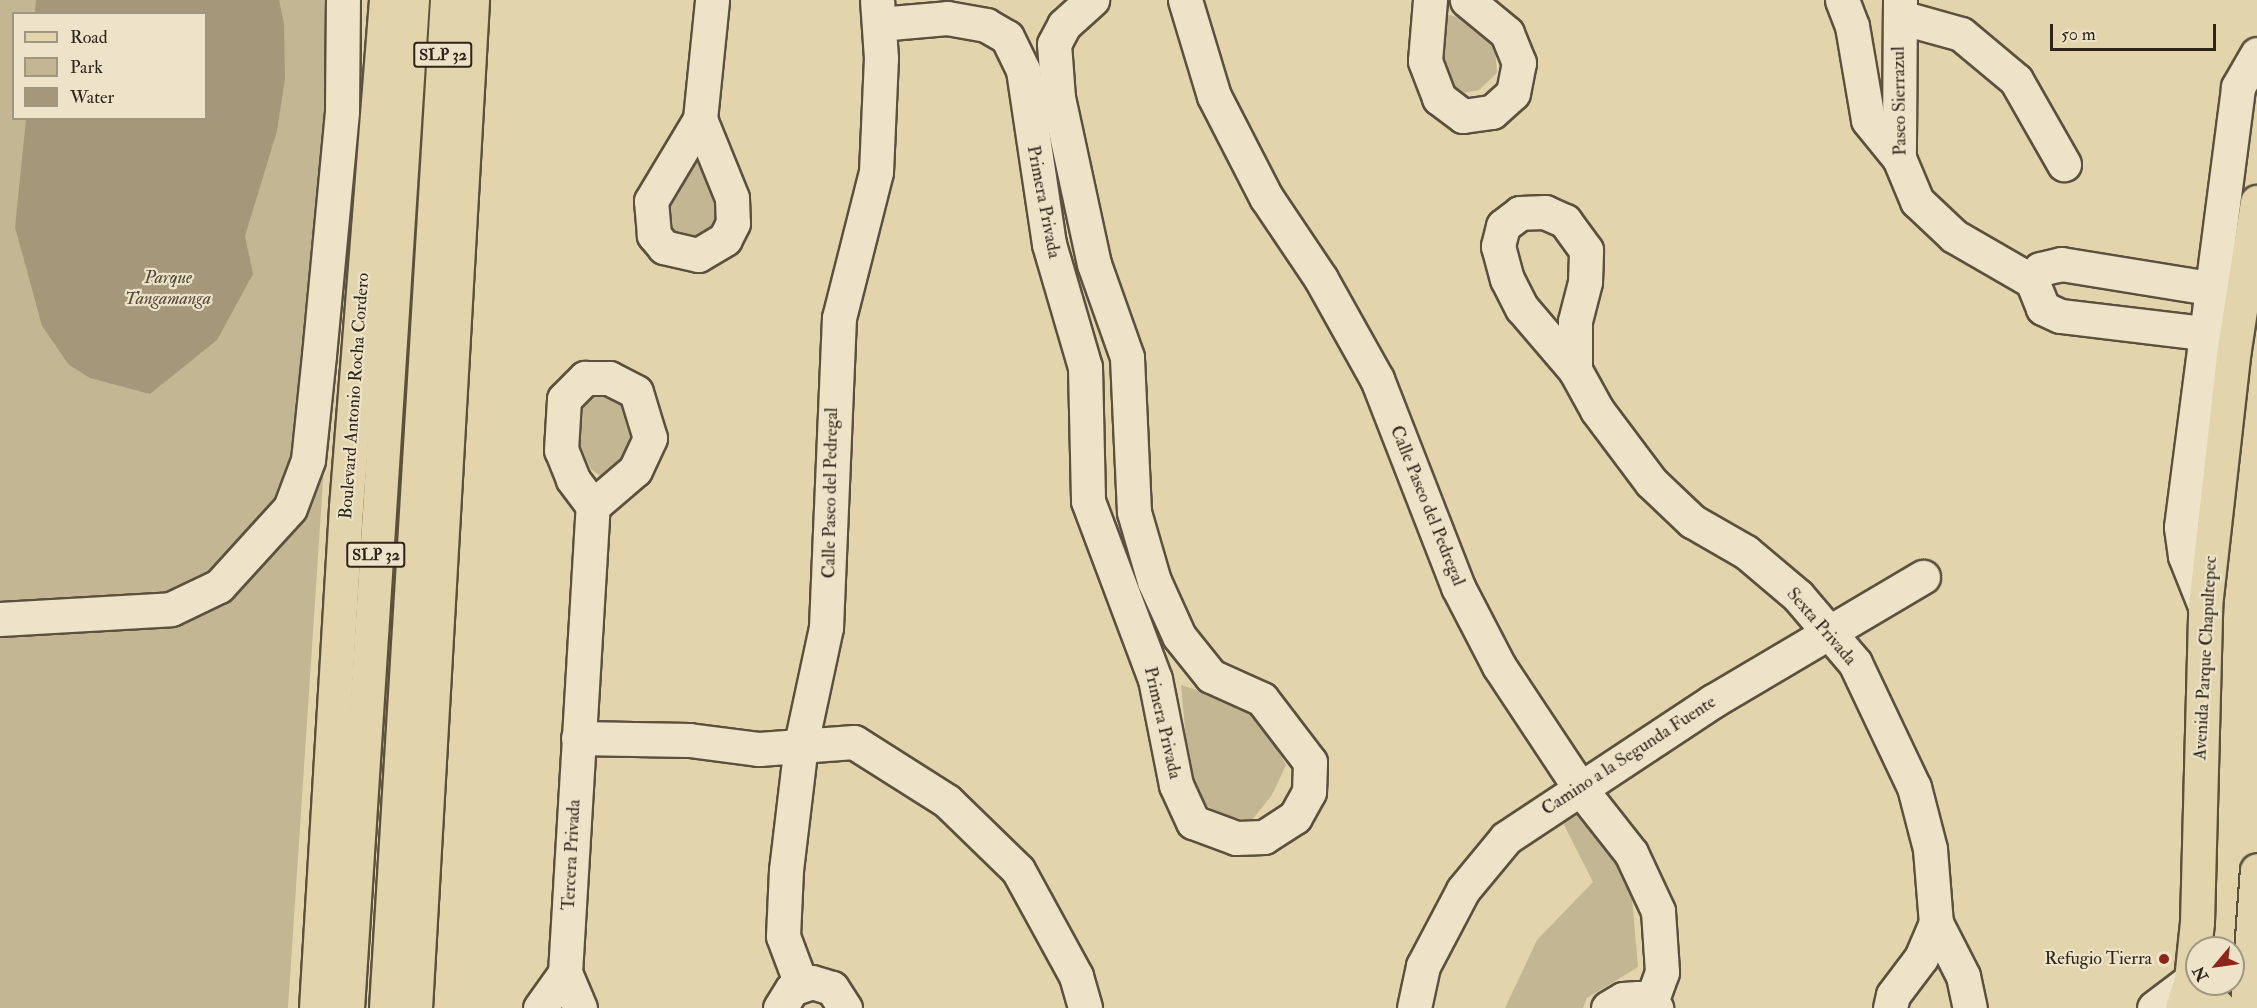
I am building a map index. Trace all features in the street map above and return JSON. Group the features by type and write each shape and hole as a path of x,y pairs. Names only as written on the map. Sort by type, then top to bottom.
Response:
{"main road":[{"name":"Boulevard Antonio Rocha Cordero","path":"316,1008 346,507 386,0"},
{"name":"SLP 32","path":"347,1008 412,0"},
{"name":"SLP 32","path":"386,1008 440,110 464,4"},
{"path":"415,1008 464,4"},
{"name":"Avenida Parque Chapultepec","path":"2195,936 2205,606 2234,349 2257,202"},
{"path":"2247,1008 2257,870"},
{"path":"2191,996 2219,1008"}],"street":[{"path":"0,620 171,609 219,586 290,508 308,460 318,367 342,111 343,0"},
{"path":"700,119 712,0"},
{"name":"Primera Privada","path":"878,12 947,18 986,26 1007,38 1023,70 1048,244 1085,367 1088,501 1155,679 1176,785 1193,822 1236,838 1264,837 1295,817 1309,792 1310,762 1262,699 1211,676 1179,636 1154,581 1134,512 1127,357 1094,264 1058,98 1054,44 1064,25 1092,0"},
{"name":"Calle Paseo del Pedregal","path":"1185,0 1214,96 1266,197 1321,279 1377,379 1458,587 1498,666 1579,787 1631,853 1658,911 1662,972 1653,1006"},
{"path":"1430,0 1425,61 1439,98 1463,116 1492,112 1513,93 1519,63 1507,33 1467,0"},
{"path":"1842,0 1852,26 1868,120 1899,158"},
{"path":"1900,8 1961,34 2016,80 2064,164"},
{"name":"Paseo Sierrazul","path":"1900,8 1899,158 1917,201 1933,221 2032,282"},
{"name":"Calle Paseo del Pedregal","path":"801,984 783,936 801,744 826,627 839,318 876,172 878,12"},
{"path":"2205,606 2186,556 2181,527 2203,333 2238,87 2257,54"},
{"path":"2203,333 2060,316 2043,308 2032,282 2040,269 2054,264 2209,288"},
{"name":"Sexta Privada","path":"1575,370 1597,410 1651,482 1692,521 1746,552 1798,596 1830,632 1871,692 1914,787 1930,849 1936,923 1963,976 1970,1008"},
{"name":"Tercera Privada","path":"565,973 593,506"},
{"name":"Camino a la Segunda Fuente","path":"1414,1008 1423,966 1463,890 1506,838 1579,787 1923,577"},
{"path":"578,738 689,740 759,749 801,744 854,742 947,801 1018,870 1076,976 1085,1008"},
{"name":"Sexta Privada","path":"1890,1008 1893,995 1921,958 1936,923"},
{"path":"540,1008 565,973"},
{"path":"565,973 580,1008"},
{"path":"780,1008 785,997 801,984 832,988 845,1008"},
{"path":"2154,1008 2185,994"},
{"path":"1608,1008 1623,999 1653,1006"}],"green space":[{"name":"Parque Tangamanga","path":"0,0 355,0 288,1008 0,1008"},
{"path":"1446,14 1478,23 1495,47 1497,73 1479,90 1451,95 1430,42"},
{"path":"702,151 726,201 703,241 676,240 664,226 667,199"},
{"path":"612,384 642,438 603,478 591,469 581,449 580,421 584,404 594,391"},
{"path":"1181,685 1240,704 1267,732 1286,765 1272,795 1252,820 1222,816 1191,794"},
{"path":"1574,799 1631,887 1638,967 1587,998 1583,1008 1505,1008 1537,940 1593,882 1556,809"}],"water":[{"path":"36,0 279,0 284,24 285,79 277,131 245,236 253,274 217,340 150,394 90,378 69,365 42,326 15,227 26,120 207,120 207,12 35,12"}],"place":[{"name":"Refugio Tierra","path":"2164,959"}]}
